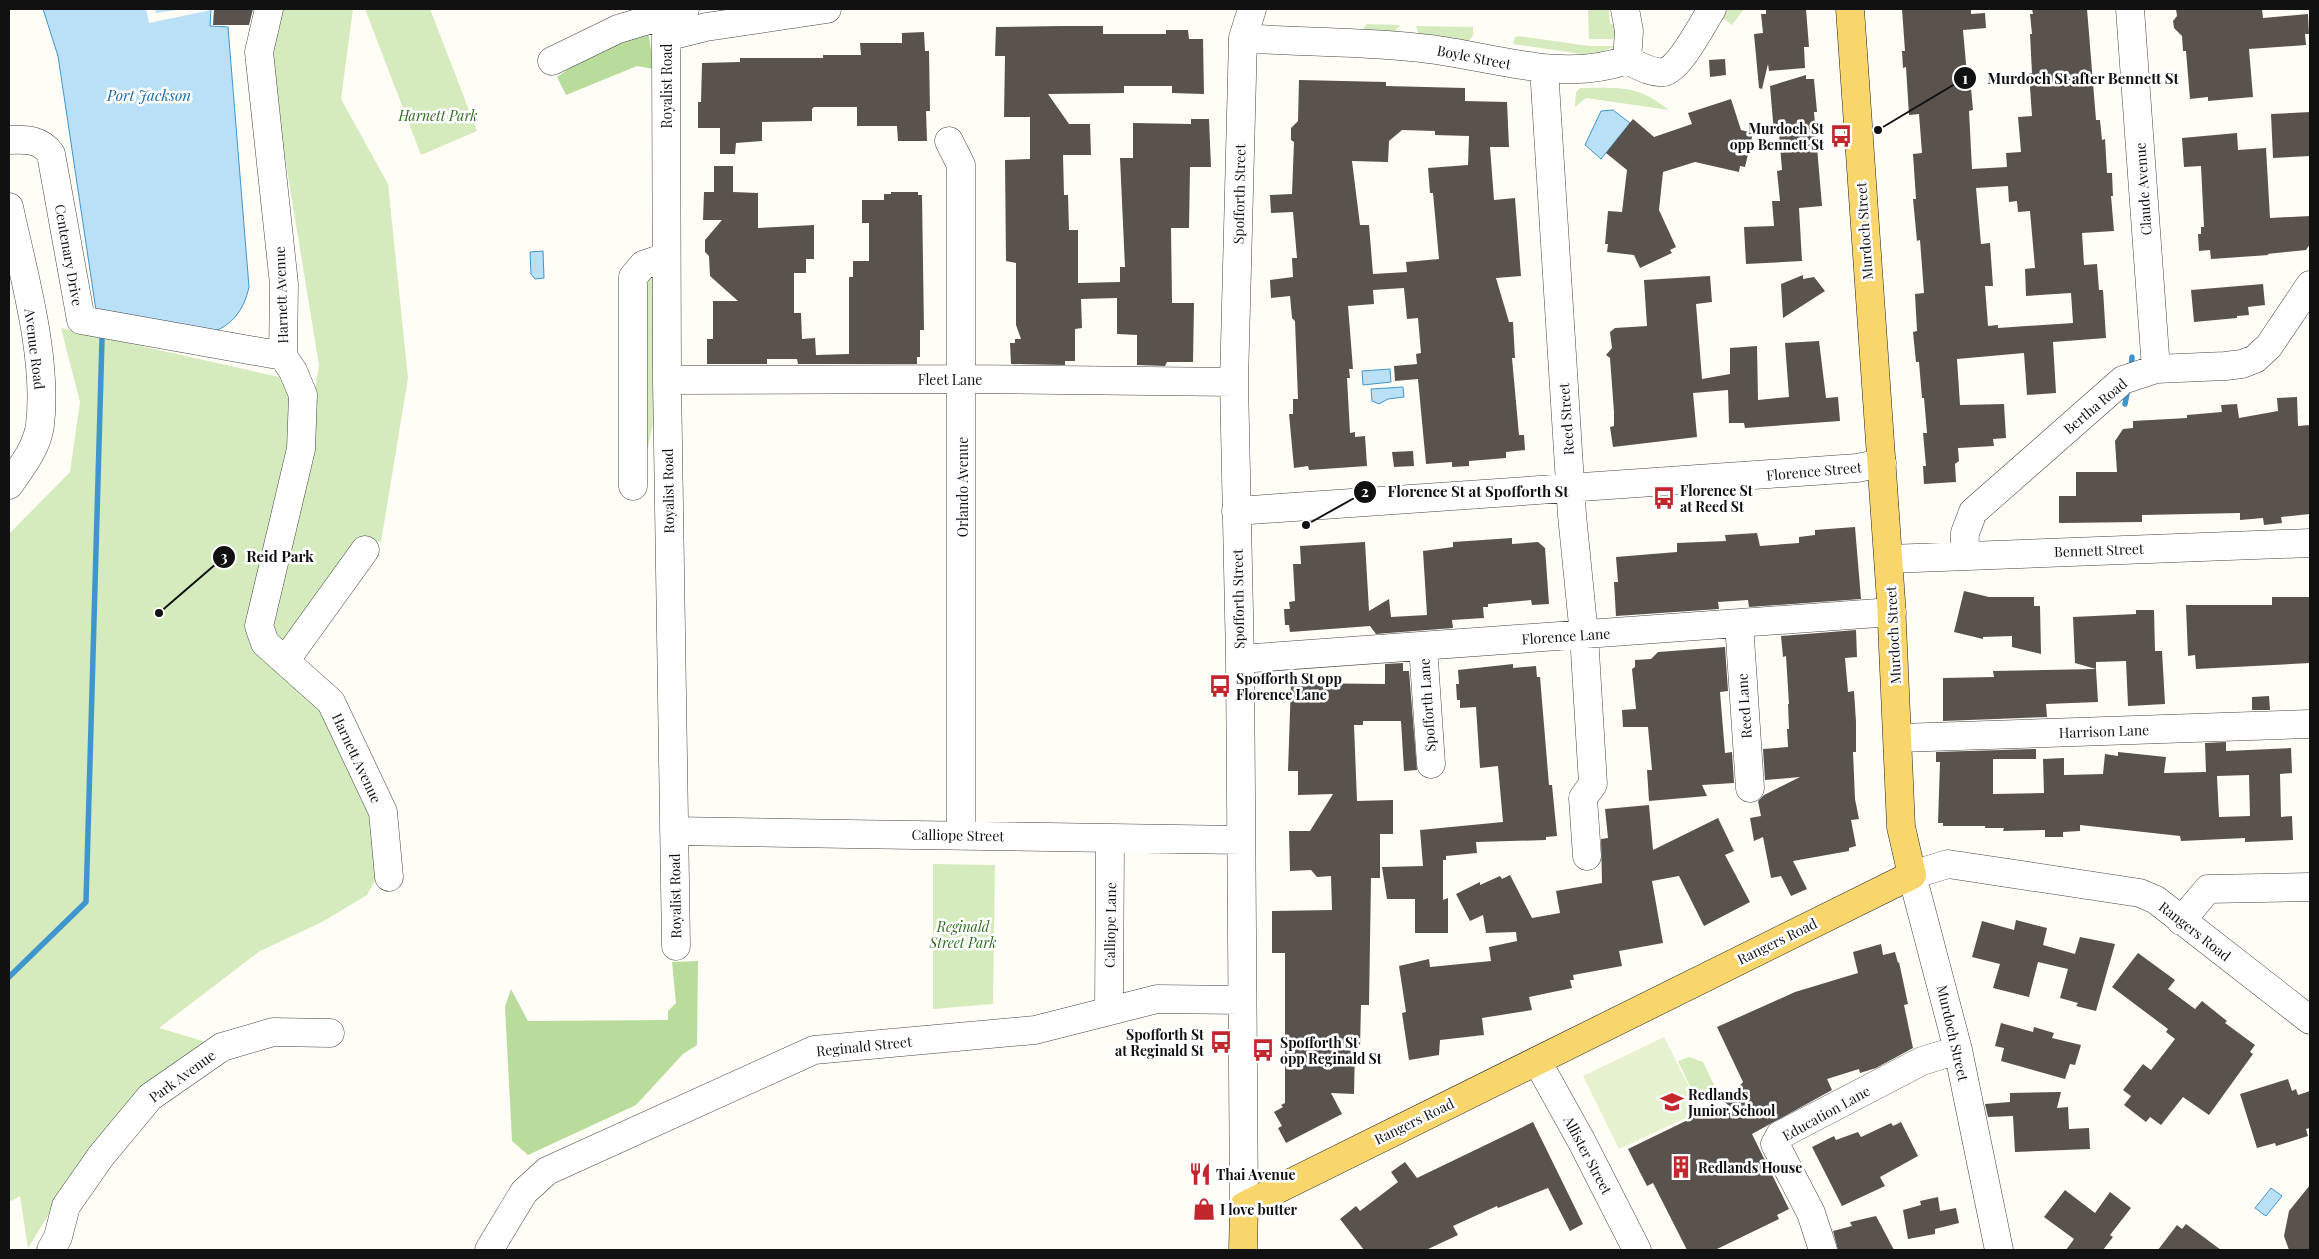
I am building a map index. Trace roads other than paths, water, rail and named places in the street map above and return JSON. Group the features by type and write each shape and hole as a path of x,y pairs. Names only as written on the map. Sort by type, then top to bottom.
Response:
{"main road":[{"name":"Murdoch Street","path":"1850,9 1889,559 1899,738 1901,827 1912,875"},
{"name":"Rangers Road","path":"1244,1206 1912,875"},
{"name":"Spofforth Street","path":"1243,1250 1244,1206"}],"street":[{"name":"Harnett Avenue","path":"270,9 259,52 284,284 283,356 293,371 303,395 301,449 258,626 265,643 331,702 383,812 389,877"},
{"path":"552,61 618,29 685,9"},
{"name":"Royalist Road","path":"676,946 666,380 666,36 706,27 827,9"},
{"path":"1232,9 1243,38"},
{"path":"1243,38 1252,9"},
{"path":"1625,9 1629,31 1627,60 1653,72 1665,72 1676,66 1709,14"},
{"name":"Claude Avenue","path":"2130,9 2156,369"},
{"name":"Boyle Street","path":"1243,38 1429,48 1544,68 1584,70 1606,68 1627,60"},
{"name":"Spofforth Street","path":"1243,38 1234,382 1240,659 1244,1206"},
{"name":"Reed Street","path":"1544,68 1571,489 1584,635 1593,784 1583,798 1587,856"},
{"name":"Centenary Drive","path":"9,140 39,143 46,147 51,154 81,320 283,356"},
{"name":"Orlando Avenue","path":"948,141 961,165 961,835"},
{"name":"Avenue Road","path":"9,207 33,324 41,400 40,426 30,456 9,485"},
{"path":"633,486 633,276 643,265 666,257"},
{"name":"Bertha Road","path":"1964,554 1966,533 1973,512 2123,380 2156,369 2225,366 2255,359 2269,346 2310,285"},
{"name":"Fleet Lane","path":"666,380 962,379 1234,382"},
{"name":"Florence Street","path":"1236,511 1857,468 1882,463"},
{"name":"Bennett Street","path":"1889,559 1964,554 2310,543"},
{"path":"285,662 365,550"},
{"name":"Florence Lane","path":"1240,659 1892,612"},
{"name":"Reed Lane","path":"1739,623 1750,788"},
{"name":"Spofforth Lane","path":"1423,646 1431,764"},
{"name":"Harrison Lane","path":"1899,738 2310,724"},
{"name":"Calliope Street","path":"674,831 961,835 1110,840 1241,840"},
{"name":"Calliope Lane","path":"1109,1011 1110,840"},
{"name":"Rangers Road","path":"1912,875 1948,864 2140,893 2156,900 2310,1020"},
{"name":"Murdoch Street","path":"1912,875 1958,1050 1999,1250"},
{"path":"2181,921 2208,889 2310,887"},
{"name":"Reginald Street","path":"489,1250 524,1192 547,1172 814,1050 1035,1030 1157,999 1241,1000"},
{"name":"Park Avenue","path":"50,1250 58,1237 66,1206 101,1156 150,1097 222,1046 273,1032 330,1032"},
{"name":"Education Lane","path":"1823,1250 1811,1213 1775,1144 1780,1135 1922,1061 1958,1050"},
{"name":"Allister Street","path":"1537,1061 1582,1142 1637,1250"}],"water":[{"name":"Port Jackson","path":"43,9 211,9 210,26 228,27 249,287 244,303 236,316 218,330 210,333 97,317 58,56"},
{"path":"1613,110 1630,123 1601,159 1585,145 1601,111"},
{"path":"543,251 544,278 535,279 531,274 530,252"},
{"path":"1390,369 1391,382 1363,385 1362,371"},
{"path":"1403,387 1404,397 1388,399 1379,404 1372,401 1371,389"},
{"path":"2271,1188 2282,1196 2266,1216 2255,1208"}],"waterway":[{"path":"9,977 86,902 102,339"},
{"path":"2131,370 2132,357"},
{"path":"2125,404 2128,388"}],"place":[{"name":"Murdoch St after Bennett St","path":"1878,130"},
{"name":"Murdoch St opp Bennett St","path":"1841,136"},
{"name":"Florence St at Reed St","path":"1664,498"},
{"name":"Florence St at Spofforth St","path":"1306,525"},
{"name":"Reid Park","path":"159,613"},
{"name":"Spofforth St opp Florence Lane","path":"1220,686"},
{"name":"Spofforth St at Reginald St","path":"1221,1042"},
{"name":"Spofforth St opp Reginald St","path":"1263,1050"},
{"name":"Redlands Junior School","path":"1672,1102"},
{"name":"Redlands House","path":"1681,1167"},
{"name":"Thai Avenue","path":"1200,1174"},
{"name":"I love butter","path":"1204,1209"}],"park label":[{"name":"Harnett Park","path":"438,115"},
{"name":"Reginald Street Park","path":"963,934"}]}
